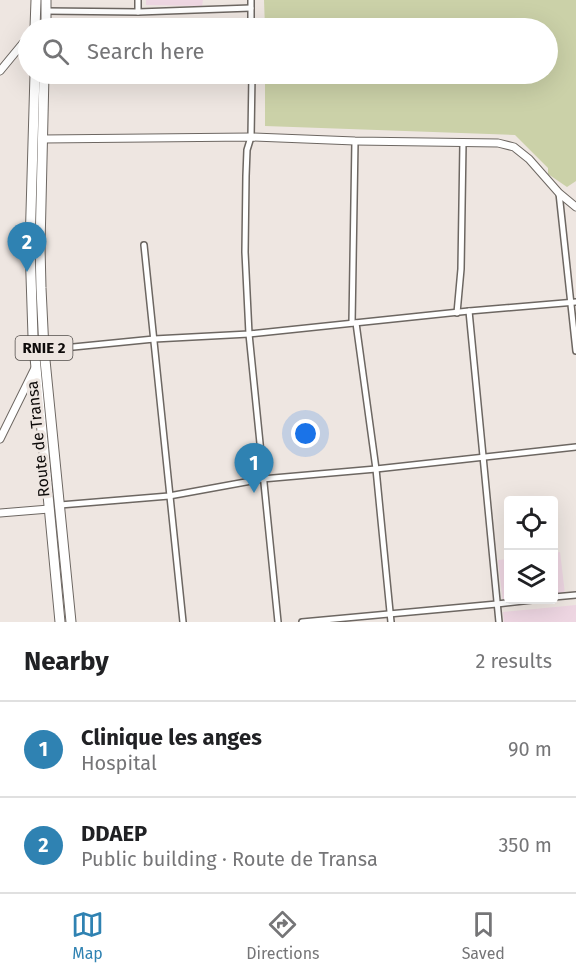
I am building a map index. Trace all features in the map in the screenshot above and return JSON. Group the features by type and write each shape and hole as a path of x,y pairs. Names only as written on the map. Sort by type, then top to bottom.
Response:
{"main road":[{"path":"35,18 36,0"},
{"path":"46,0 46,18"},
{"name":"Route de Transa","path":"35,84 30,277 39,351 48,386 71,622"},
{"name":"Route de Transa","path":"44,84 39,351 33,383 60,622"}],"street":[{"path":"138,0 138,12"},
{"path":"251,0 251,18"},
{"path":"46,11 138,12 251,8"},
{"path":"0,71 18,49"},
{"path":"252,84 251,137 247,150 245,252 249,334 278,622"},
{"path":"44,139 251,137 498,143 514,147 529,159 559,193 576,207"},
{"path":"356,141 354,323 376,469 391,622"},
{"path":"457,313 461,269 463,143"},
{"path":"559,193 573,302 576,351"},
{"path":"144,245 183,622"},
{"path":"39,351 154,339 249,334 573,302"},
{"path":"469,311 499,622"},
{"path":"0,439 33,383 48,386"},
{"path":"60,505 169,496 262,478 376,469 576,447"},
{"path":"0,513 49,509"},
{"path":"558,597 576,595"},
{"path":"302,622 504,603"}],"shaded area":[{"path":"146,0 203,0 202,6 146,5"},
{"path":"558,552 560,552 565,594 558,595"},
{"path":"504,559 504,602 503,602 498,560"},
{"path":"576,605 576,622 504,622 503,612"}],"green space":[{"path":"264,0 576,0 576,181 567,187 548,174 548,168 515,135 265,126 265,84 558,84 558,18 265,18"}],"place":[{"name":"DDAEP","path":"27,272"},
{"name":"Clinique les anges","path":"254,493"}]}
